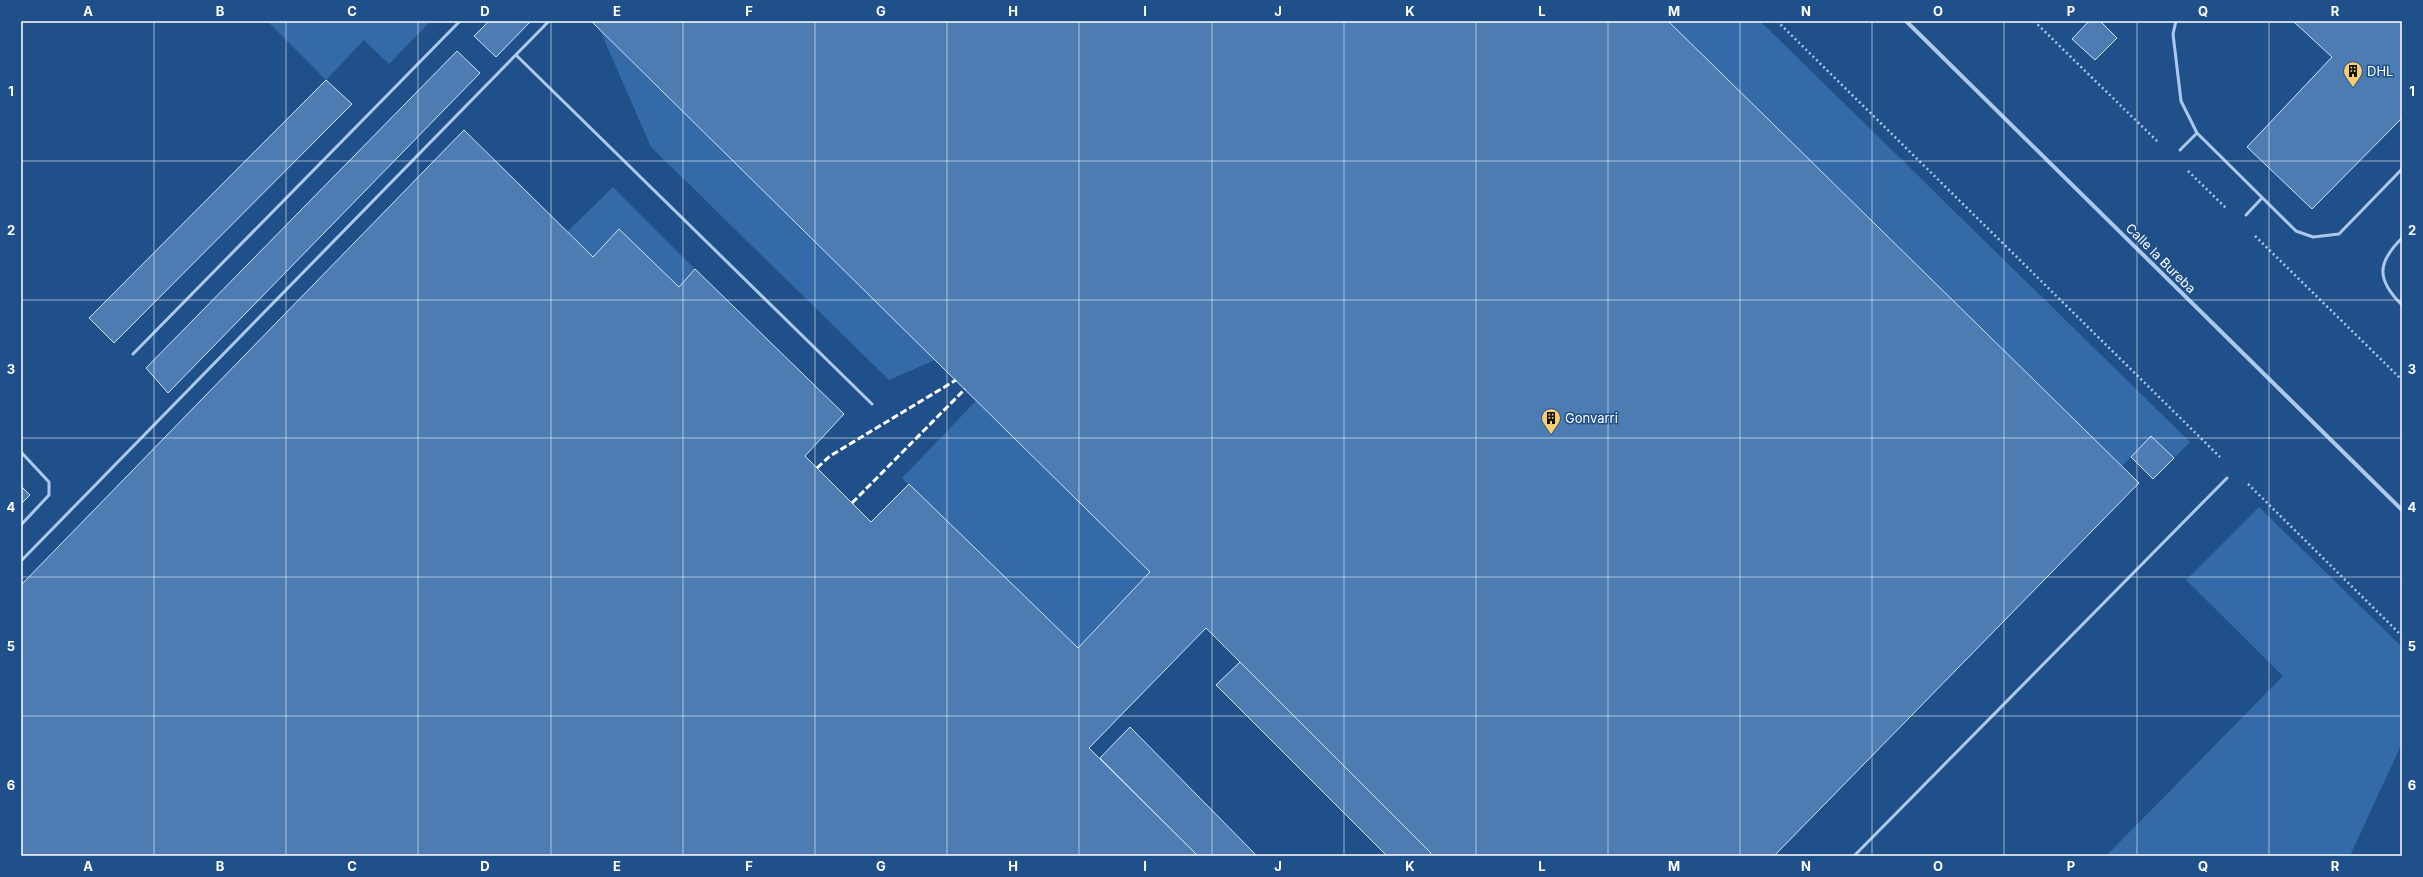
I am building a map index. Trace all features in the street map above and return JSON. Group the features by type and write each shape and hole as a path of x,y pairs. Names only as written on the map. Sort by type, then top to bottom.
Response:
{"street":[{"name":"Calle la Bureba","path":"1906,21 2402,510"}],"lane":[{"path":"133,354 460,21"},
{"path":"21,561 549,21"},
{"path":"2176,21 2173,34 2181,101 2197,133 2296,231 2313,237 2340,234 2402,169"},
{"path":"516,55 872,404"},
{"path":"2180,150 2197,133"},
{"path":"2246,215 2262,198"},
{"path":"2402,238 2387,253 2382,269 2388,291 2402,304"},
{"path":"21,452 49,482 49,495 21,525"},
{"path":"1854,856 2227,478"}],"path":[{"path":"1777,21 2223,460"},
{"path":"2034,21 2162,146"},
{"path":"2185,168 2228,210"},
{"path":"2251,232 2402,380"},
{"path":"2246,482 2402,636"}],"shaded area":[{"path":"267,21 431,21 389,64 364,40 326,80"},
{"path":"1668,21 1760,21 2190,442 2174,458 2151,436 2122,466"},
{"path":"600,30 935,360 889,380 651,147"},
{"path":"613,187 695,269 679,287 619,229 593,257 567,232"},
{"path":"976,401 1150,572 1078,648 902,478"},
{"path":"2259,507 2402,647 2402,743 2350,856 2106,856 2283,676 2186,580"}],"building":[{"path":"489,21 531,21 496,57 474,36"},
{"name":"Gonvarri","path":"591,21 1668,21 2139,483 1774,856 1433,856 1206,628 1089,748 1198,856 21,856 21,585 464,130 593,257 619,229 679,287 695,269 844,414 805,456 871,522 909,484 1078,648 1150,572"},
{"path":"2089,21 2100,21 2117,38 2095,60 2072,39"},
{"name":"DHL","path":"2293,21 2402,21 2402,118 2312,209 2247,147 2332,57"},
{"path":"457,51 480,73 168,393 146,368"},
{"path":"326,80 352,104 114,343 89,318"},
{"path":"2151,436 2174,458 2153,479 2131,457"},
{"path":"21,486 30,495 21,504"},
{"path":"1240,662 1431,853 1428,856 1387,856 1216,685"},
{"path":"1130,727 1257,856 1198,856 1100,758"}],"railway":[{"path":"817,468 830,456 956,380"},
{"path":"852,503 965,389"}],"place":[{"name":"DHL","path":"2353,88"},
{"name":"Gonvarri","path":"1551,435"}]}
